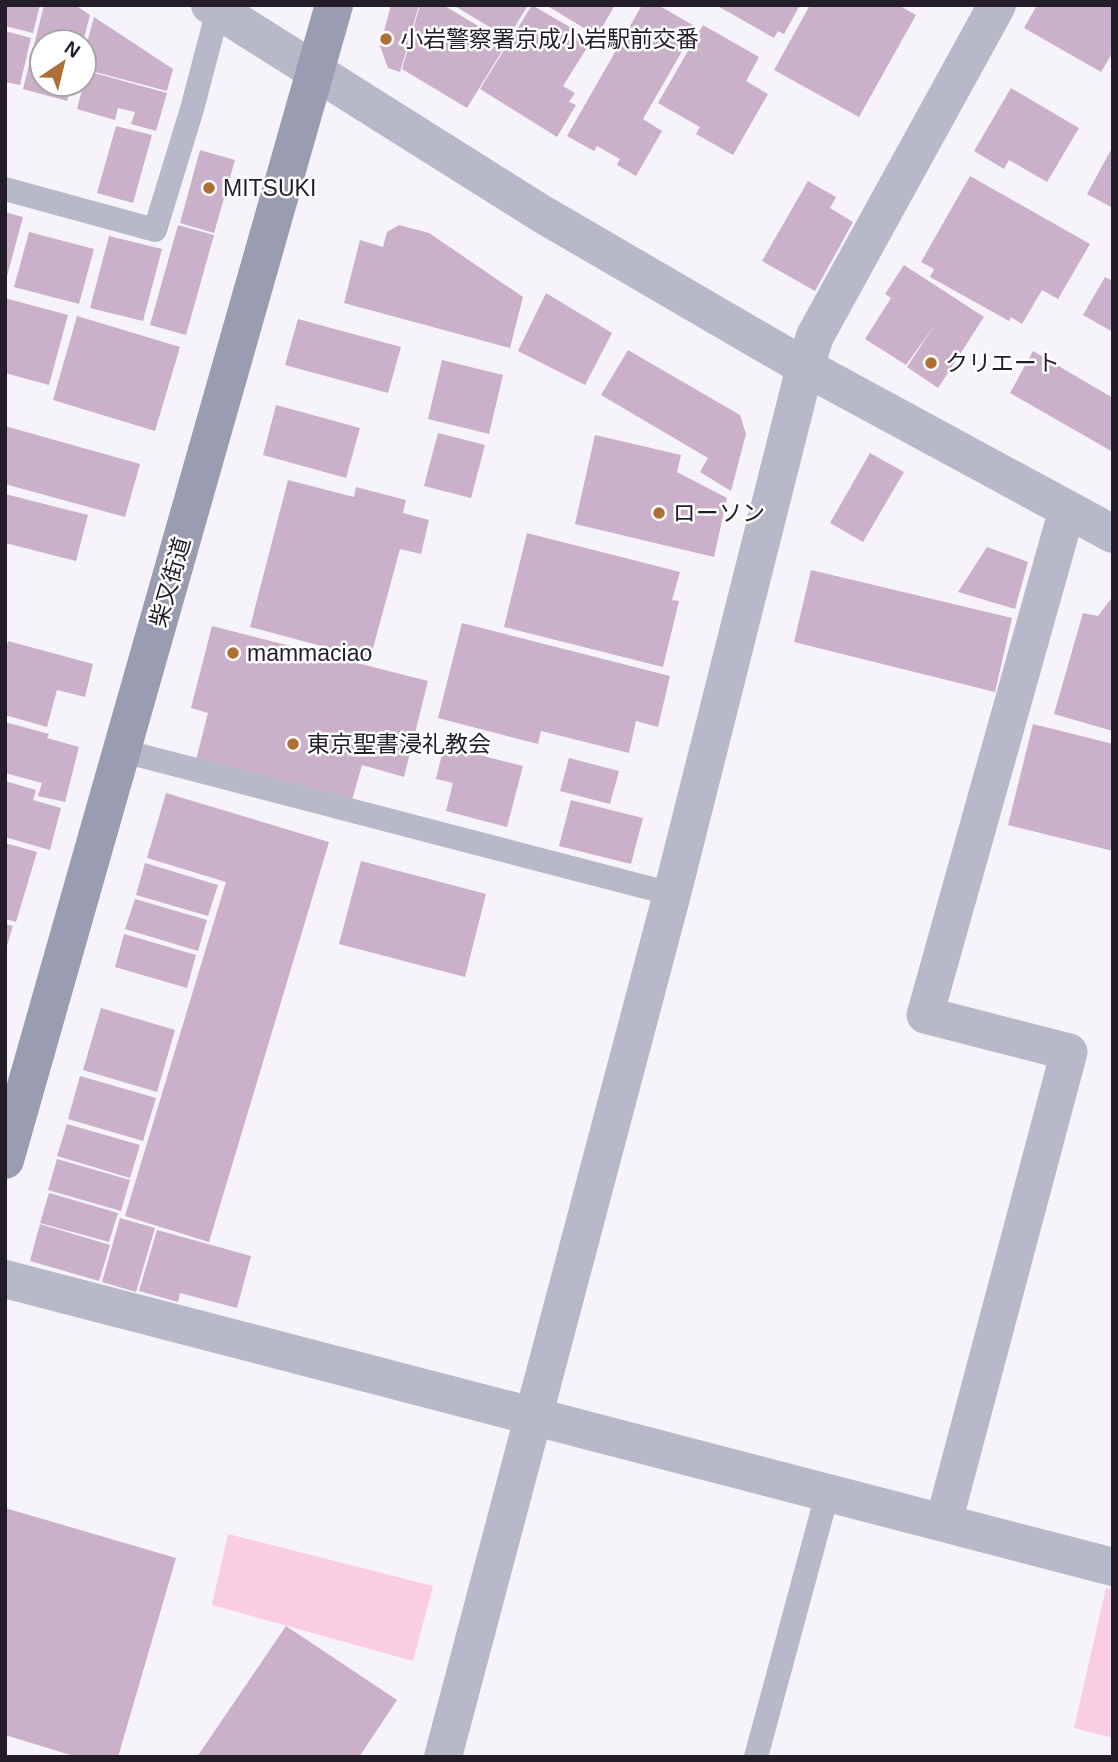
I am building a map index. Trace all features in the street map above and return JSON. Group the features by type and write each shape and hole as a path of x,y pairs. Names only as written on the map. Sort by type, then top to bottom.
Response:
{"main road":[{"name":"柴又街道","path":"5,1160 334,5"}],"street":[{"path":"443,1757 672,894 804,367 816,336 997,5"},
{"path":"214,8 542,214 804,367 1113,534"},
{"path":"944,1521 1069,1052 925,1015 1067,510"},
{"path":"5,1279 1113,1567"}],"lane":[{"path":"5,189 155,230 192,109 214,8"},
{"path":"122,751 672,894"},
{"path":"756,1757 828,1491"}],"shaded area":[{"path":"228,1534 433,1586 413,1661 212,1605"},
{"path":"1106,1588 1113,1590 1113,1738 1074,1728"}],"building":[{"path":"5,5 40,5 34,28 28,28 28,32 5,26"},
{"path":"44,5 75,5 90,15 87,28 38,28"},
{"path":"391,5 419,5 400,72 388,68 380,46"},
{"path":"420,5 443,5 507,43 467,108 402,69"},
{"path":"453,5 528,5 508,38"},
{"path":"532,5 592,40 563,86 575,93 569,102 576,105 557,137 480,89"},
{"path":"546,5 615,5 597,36"},
{"path":"642,5 658,5 696,27 643,119 662,131 636,176 617,165 620,159 597,146 594,151 567,136"},
{"path":"716,5 800,5 784,34 778,31 774,38"},
{"path":"810,5 898,5 916,15 859,117 774,70"},
{"path":"1037,5 1113,5 1113,52 1101,72 1024,28"},
{"path":"94,17 173,69 167,91 98,73 98,28 91,28"},
{"path":"703,25 759,57 746,81 768,94 733,155 696,134 700,127 658,103"},
{"path":"5,31 28,37 28,51 20,85 5,82"},
{"path":"28,69 28,90 23,89"},
{"path":"98,74 167,93 156,131 131,124 135,112 118,108 115,120 77,109 80,98 98,98"},
{"path":"1011,88 1079,128 1047,182 1009,160 1004,169 974,151"},
{"path":"116,126 152,135 133,203 97,193"},
{"path":"1113,146 1113,208 1087,194"},
{"path":"200,150 235,160 214,233 180,223"},
{"path":"970,176 1090,244 1058,299 1042,290 1022,324 1011,317 1009,321 930,277 934,269 921,262"},
{"path":"808,181 836,197 830,208 853,222 815,291 762,261"},
{"path":"5,212 23,217 6,280 5,280"},
{"path":"178,225 214,235 186,335 150,325"},
{"path":"399,225 429,233 523,297 510,348 344,303 360,240 383,247 387,232"},
{"path":"29,232 94,249 79,304 14,287"},
{"path":"109,236 162,249 143,321 90,308"},
{"path":"904,265 984,317 938,388 907,367 934,326 906,365 865,339 891,298 885,294"},
{"path":"1105,277 1113,281 1113,332 1083,315"},
{"path":"546,293 612,333 585,385 518,351"},
{"path":"5,298 68,315 49,385 5,373"},
{"path":"77,316 180,347 155,431 53,400"},
{"path":"298,319 401,347 388,393 285,365"},
{"path":"628,350 740,415 746,434 731,491 700,472 708,458 601,395"},
{"path":"1033,351 1113,398 1113,452 1010,393"},
{"path":"442,360 503,375 489,434 428,419"},
{"path":"276,405 360,428 346,478 263,455"},
{"path":"5,426 140,464 125,517 5,484"},
{"path":"438,433 485,445 471,498 424,486"},
{"path":"595,435 681,455 677,472 727,498 714,557 575,524"},
{"path":"870,453 904,472 863,542 830,523"},
{"path":"288,480 354,497 356,487 406,500 403,513 429,520 421,554 400,549 370,659 250,627"},
{"path":"5,494 88,515 76,561 5,543"},
{"path":"527,533 680,572 672,600 679,601 663,667 504,627"},
{"path":"987,547 1028,562 1015,609 958,592"},
{"path":"811,570 1012,618 995,692 794,642"},
{"path":"1113,596 1113,731 1054,714 1083,613 1098,616"},
{"path":"462,623 670,676 658,727 636,721 629,753 541,731 538,744 438,718"},
{"path":"212,626 428,681 404,777 362,765 352,800 196,760 208,713 191,708"},
{"path":"8,641 93,664 85,697 57,690 47,727 5,715 5,652"},
{"path":"5,722 49,734 47,738 79,747 65,802 38,796 42,783 5,773"},
{"path":"1033,724 1113,744 1113,851 1008,825"},
{"path":"444,746 523,766 507,827 446,811 453,783 436,779"},
{"path":"569,758 619,771 610,804 560,791"},
{"path":"5,781 36,790 33,800 61,808 50,850 5,837"},
{"path":"166,793 329,842 209,1242 125,1216 226,882 147,858"},
{"path":"571,800 643,818 631,864 559,846"},
{"path":"5,843 37,852 16,922 5,919"},
{"path":"361,861 486,894 465,977 339,944"},
{"path":"145,863 218,885 208,916 136,895"},
{"path":"135,899 207,920 198,951 125,929"},
{"path":"5,924 13,926 6,949 5,949"},
{"path":"124,934 196,955 187,988 115,967"},
{"path":"101,1008 175,1030 157,1092 83,1070"},
{"path":"80,1076 156,1098 143,1141 68,1119"},
{"path":"67,1124 140,1145 130,1178 57,1156"},
{"path":"57,1159 130,1180 121,1211 48,1190"},
{"path":"49,1193 118,1213 109,1242 40,1223"},
{"path":"120,1218 155,1228 136,1292 102,1282"},
{"path":"40,1224 110,1245 99,1281 30,1261"},
{"path":"157,1230 251,1256 237,1308 180,1293 178,1302 139,1291"},
{"path":"5,1508 176,1558 118,1757 77,1757 5,1735"},
{"path":"286,1626 397,1700 359,1757 197,1757"}],"place":[{"name":"小岩警察署京成小岩駅前交番","path":"386,39"},
{"name":"MITSUKI","path":"209,188"},
{"name":"クリエート","path":"931,363"},
{"name":"ローソン","path":"659,513"},
{"name":"mammaciao","path":"233,653"},
{"name":"東京聖書浸礼教会","path":"293,744"}]}
